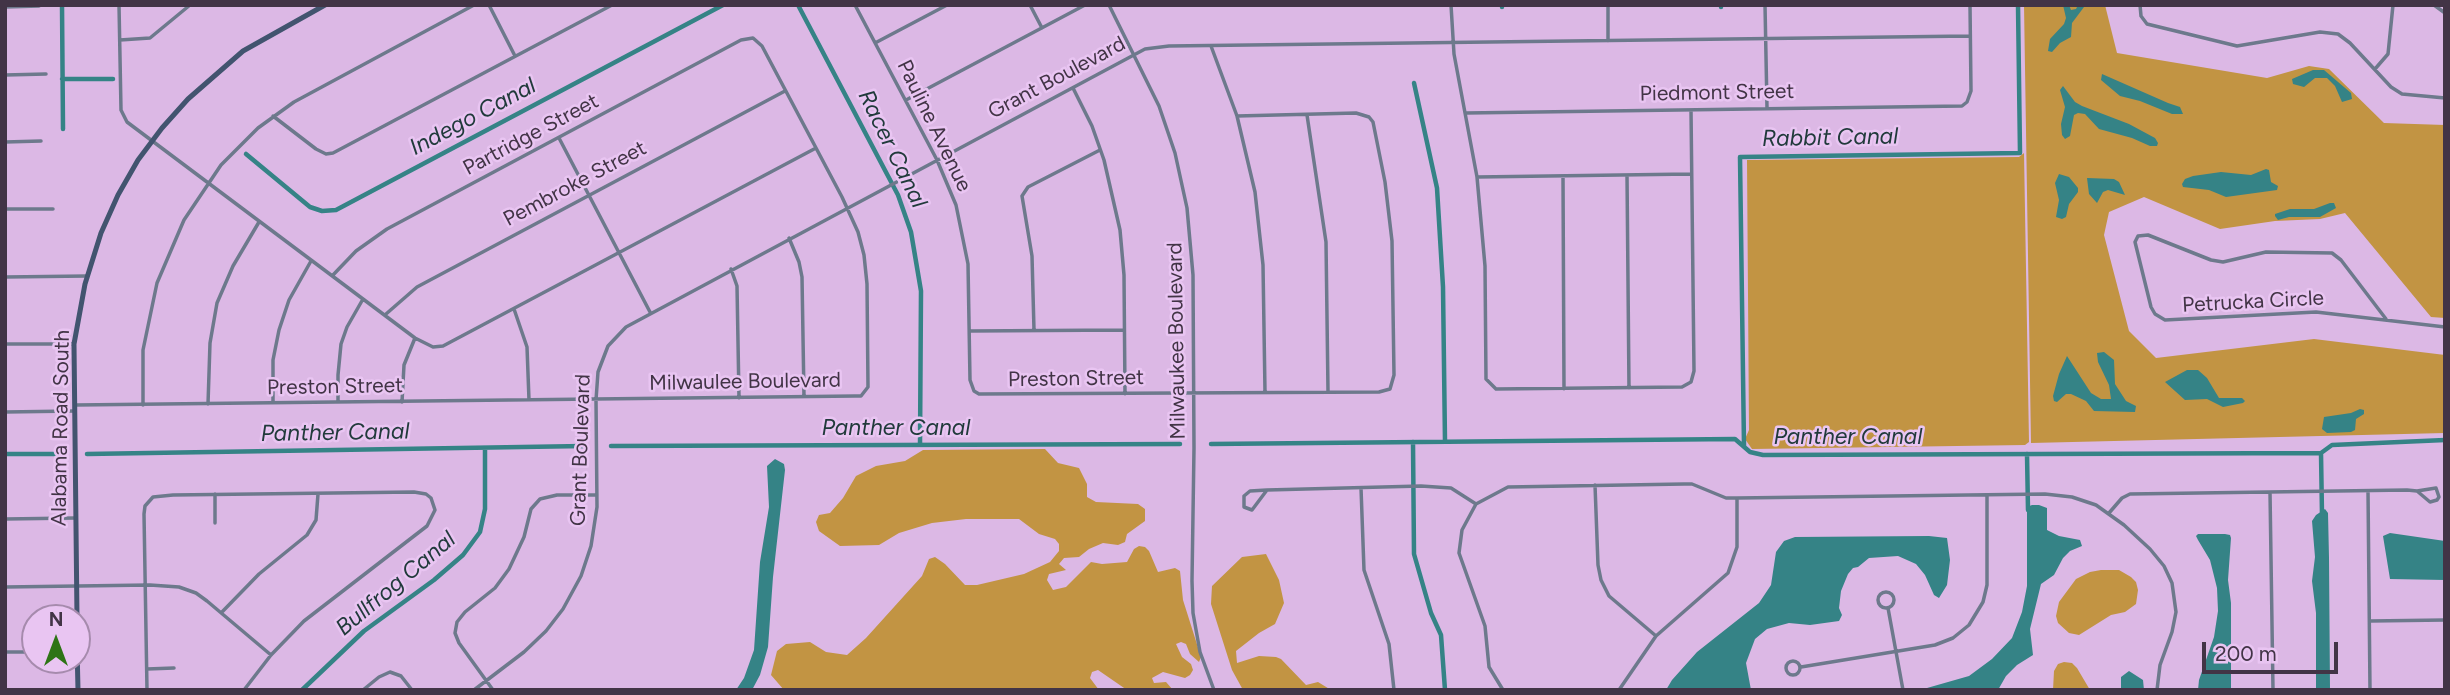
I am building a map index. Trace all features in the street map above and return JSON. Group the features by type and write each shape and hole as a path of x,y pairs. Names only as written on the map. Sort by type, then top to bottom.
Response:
{"street":[{"path":"119,5 123,117 151,142 428,345 438,347 514,309 816,148"},
{"path":"120,40 150,38 190,5"},
{"name":"Alabama Road South","path":"77,604 74,344 86,276 111,209 128,176 177,110 225,65 270,34 325,5"},
{"path":"143,405 143,350 157,283 176,233 207,183 243,142 273,116 309,93 474,5"},
{"path":"489,5 515,57"},
{"path":"273,116 326,154 345,148 612,5"},
{"name":"Pauline Avenue","path":"855,5 937,160 956,205 968,264 970,380 974,391"},
{"path":"875,43 947,5"},
{"path":"1030,5 1042,28"},
{"path":"905,100 1086,5"},
{"name":"Milwaukee Boulevard","path":"1109,5 1135,55 1168,131 1187,208 1193,275 1195,393 1193,602 1200,652 1214,690"},
{"path":"1451,5 1452,43 1477,177 1485,265 1486,373 1490,384 1502,390 1682,387 1691,382 1691,110"},
{"path":"1608,5 1608,41"},
{"path":"1765,5 1767,108"},
{"path":"1970,5 1970,36"},
{"path":"2140,5 2141,16 2147,24 2237,47 2331,32 2350,43 2402,94 2445,98"},
{"path":"2375,69 2385,60 2390,48 2393,5"},
{"path":"2434,5 2445,13"},
{"path":"5,7 39,6"},
{"name":"Grant Boulevard","path":"474,690 532,645 569,600 581,576 591,546 597,495 598,372 608,346 626,327 1145,49 1970,36"},
{"name":"Piedmont Street","path":"1466,113 1956,106 1968,102 1971,91 1970,36"},
{"name":"Milwaulee Boulevard","path":"596,400 861,396 868,387 866,263 858,232 765,53 753,38"},
{"name":"Partridge Street","path":"333,275 356,251 378,234 741,40 753,38"},
{"path":"1211,46 1237,116 1249,161 1260,227 1265,392"},
{"path":"5,75 46,74"},
{"path":"1073,88 1100,150 1120,230 1125,394"},
{"name":"Pembroke Street","path":"386,314 417,287 785,91"},
{"name":"Preston Street","path":"974,391 985,396 1379,392 1390,389 1394,375 1392,241 1379,146 1373,122 1369,117 1356,113 1307,115"},
{"path":"1237,116 1307,115 1327,260 1328,392"},
{"path":"559,138 650,312"},
{"path":"5,142 41,141"},
{"path":"1034,330 1032,256 1022,196 1028,187 1100,150"},
{"path":"1477,177 1691,174"},
{"path":"1627,175 1629,388"},
{"path":"1563,176 1564,389"},
{"path":"5,209 53,209"},
{"path":"208,404 210,343 217,303 233,266 259,222"},
{"name":"Petrucka Circle","path":"2386,319 2342,260 2332,253 2266,252 2223,262 2211,260 2148,235 2138,236 2135,242 2151,307 2155,314 2165,320 2316,312 2445,327"},
{"path":"789,238 799,261 802,277 804,397"},
{"path":"273,403 274,360 279,330 289,300 311,261"},
{"path":"732,269 737,286 739,398"},
{"path":"5,277 86,276"},
{"path":"338,402 341,344 363,299"},
{"path":"514,309 527,347 529,400"},
{"path":"970,331 1124,330"},
{"path":"402,402 404,365 415,338"},
{"path":"5,344 74,344"},
{"name":"Preston Street","path":"5,412 143,405 596,400"},
{"path":"1595,485 1601,580 1609,596 1656,636"},
{"path":"1503,690 1489,667 1485,626 1459,553 1461,530 1476,504 1508,486 1595,485 1692,485 1726,498 2063,495 2083,500 2109,513 2158,558 2169,574 2175,592 2175,622 2160,665 2157,690"},
{"path":"1267,490 1252,510 1244,507 1244,496 1250,491 1267,490 1361,488 1451,488 1476,504"},
{"path":"1361,488 1364,570 1389,644 1394,690"},
{"path":"2109,513 2122,498 2130,494 2417,491 2436,488 2439,497 2430,502 2417,491"},
{"path":"2368,491 2370,690"},
{"path":"2270,492 2273,690"},
{"path":"147,690 144,514 148,500 163,495 215,494 421,493 431,498 435,510 431,522 314,612 271,655 244,690"},
{"path":"215,494 215,523"},
{"path":"222,612 259,574 307,535 316,520 318,494"},
{"path":"493,690 459,643 455,633 457,622 495,587 509,569 524,537 531,509 540,499 557,495 597,495"},
{"path":"1801,667 1935,645 1953,638 1969,625 1983,602 1987,585 1987,496"},
{"path":"1619,690 1656,636 1728,573 1737,547 1737,498"},
{"path":"5,519 75,517"},
{"path":"5,587 145,585 187,590 222,612 271,655"},
{"path":"1884,592 1894,599 1893,605 1888,608 1881,607 1878,603 1878,597 1884,592"},
{"path":"1888,608 1903,690"},
{"path":"2370,621 2445,620"},
{"path":"1791,661 1796,661 1801,667 1794,675 1786,669 1791,661"},
{"path":"147,669 174,668"},
{"path":"363,690 390,672 401,676 412,690"}],"shaded area":[{"path":"2024,5 2105,5 2117,53 2267,78 2309,66 2329,69 2384,123 2445,125 2445,318 2431,317 2345,213 2320,219 2275,221 2220,229 2144,197 2109,212 2104,235 2129,331 2156,358 2314,339 2445,355 2445,433 2031,443"},
{"path":"2063,5 2069,5 2071,10 2078,5 2084,7 2072,23 2071,37 2060,43 2052,52 2048,51 2050,39 2066,18"},
{"path":"2313,70 2324,70 2351,93 2352,99 2342,102 2335,86 2327,78 2315,78 2304,87 2293,84 2292,79"},
{"path":"2102,74 2180,107 2183,114 2172,114 2120,96 2101,80"},
{"path":"2063,86 2075,102 2129,124 2155,138 2157,146 2099,129 2085,114 2078,113 2074,115 2070,136 2065,139 2061,124 2065,107 2060,90"},
{"path":"2024,153 2029,442 2025,445 1752,449 1745,439 1749,430 1747,160 2019,157"},
{"path":"2269,170 2271,182 2278,186 2277,190 2226,197 2209,190 2183,187 2182,184 2185,179 2193,176 2221,172 2251,175"},
{"path":"2059,174 2069,177 2078,188 2069,204 2066,217 2062,219 2056,217 2059,200 2055,183"},
{"path":"2087,178 2114,179 2119,182 2125,195 2108,190 2103,192 2097,203 2089,194"},
{"path":"2334,203 2336,208 2320,217 2289,217 2278,220 2275,216 2290,209 2314,209"},
{"path":"2104,352 2114,360 2115,384 2126,401 2136,406 2135,412 2094,411 2086,401 2071,394 2054,401 2059,374 2067,356 2091,393 2101,399 2111,399 2109,385 2098,362 2097,353"},
{"path":"2187,370 2198,370 2207,378 2219,398 2242,398 2245,401 2223,407 2207,399 2185,400 2165,382"},
{"path":"2364,410 2364,414 2356,419 2355,430 2327,433 2322,429 2324,417"},
{"path":"1045,449 1058,463 1079,468 1087,484 1087,497 1096,502 1138,504 1145,509 1145,521 1127,534 1125,542 1118,545 1103,543 1079,557 1064,558 1059,564 1066,570 1049,574 1047,580 1053,590 1066,587 1091,562 1127,562 1134,549 1145,547 1158,572 1175,568 1180,571 1183,600 1201,657 1199,662 1190,654 1186,644 1176,644 1182,657 1191,664 1193,670 1190,675 1185,678 1163,672 1152,678 1154,683 1166,682 1173,690 1127,690 1098,670 1092,672 1090,678 1099,690 784,690 771,675 777,651 786,644 810,642 826,652 847,655 922,576 929,559 935,557 945,564 965,585 977,585 1024,574 1050,562 1059,551 1059,544 1055,539 1039,534 1019,519 966,519 932,523 899,533 879,545 840,546 819,531 816,522 819,515 830,513 856,476 876,466 905,461 923,450"},
{"path":"775,459 784,464 785,470 768,647 760,675 752,690 736,690 744,678 754,650 760,562 769,507 767,466"},
{"path":"2032,505 2047,508 2047,530 2059,536 2080,540 2082,546 2070,551 2054,575 2041,584 2030,629 2033,655 2006,676 1998,690 1920,690 1969,676 1992,659 2012,638 2022,612 2027,586 2027,507"},
{"path":"2325,509 2328,513 2330,690 2316,690 2316,613 2312,581 2315,557 2312,521"},
{"path":"2390,533 2445,541 2445,580 2390,579 2383,536"},
{"path":"2225,534 2231,538 2228,580 2231,603 2231,690 2198,690 2214,637 2218,611 2217,588 2210,560 2196,536"},
{"path":"1795,537 1947,538 1950,560 1947,585 1939,598 1934,595 1925,575 1916,564 1898,556 1869,558 1848,574 1841,591 1839,608 1842,615 1839,621 1810,625 1789,623 1767,629 1755,639 1746,663 1751,690 1666,690 1697,652 1759,603 1771,585 1776,552 1784,541"},
{"path":"1266,554 1279,580 1284,603 1275,624 1236,651 1237,663 1259,656 1276,657 1306,685 1318,682 1331,690 1243,690 1232,670 1211,604 1212,586 1242,557"},
{"path":"2101,570 2119,570 2131,577 2138,590 2136,604 2125,612 2111,615 2079,635 2069,633 2058,623 2056,616 2059,602 2076,579"},
{"path":"2072,663 2077,668 2090,690 2053,690 2054,671 2058,664"},
{"path":"2129,671 2143,680 2144,690 2121,690 2121,677"}],"waterway":[{"path":"62,5 63,129"},
{"name":"Indego Canal","path":"246,154 310,207 322,211 336,210 723,5"},
{"name":"Racer Canal","path":"798,5 898,195 911,232 921,291 920,445"},
{"name":"Rabbit Canal","path":"1744,446 1740,157 2020,153 2018,5"},
{"path":"62,79 113,79"},
{"path":"1414,83 1437,188 1443,287 1445,442"},
{"name":"Panther Canal","path":"1211,444 1735,439 1750,452 1763,455 2321,453 2332,445 2445,440"},
{"path":"1413,442 1414,554 1431,613 1441,635 1445,690"},
{"name":"Panther Canal","path":"611,446 1180,444"},
{"name":"Panther Canal","path":"87,454 584,446"},
{"name":"Bullfrog Canal","path":"302,690 364,631 434,580 463,555 480,532 485,509 485,448"},
{"path":"2321,453 2322,515"},
{"path":"5,454 54,454"},
{"path":"2027,454 2028,510"}]}
